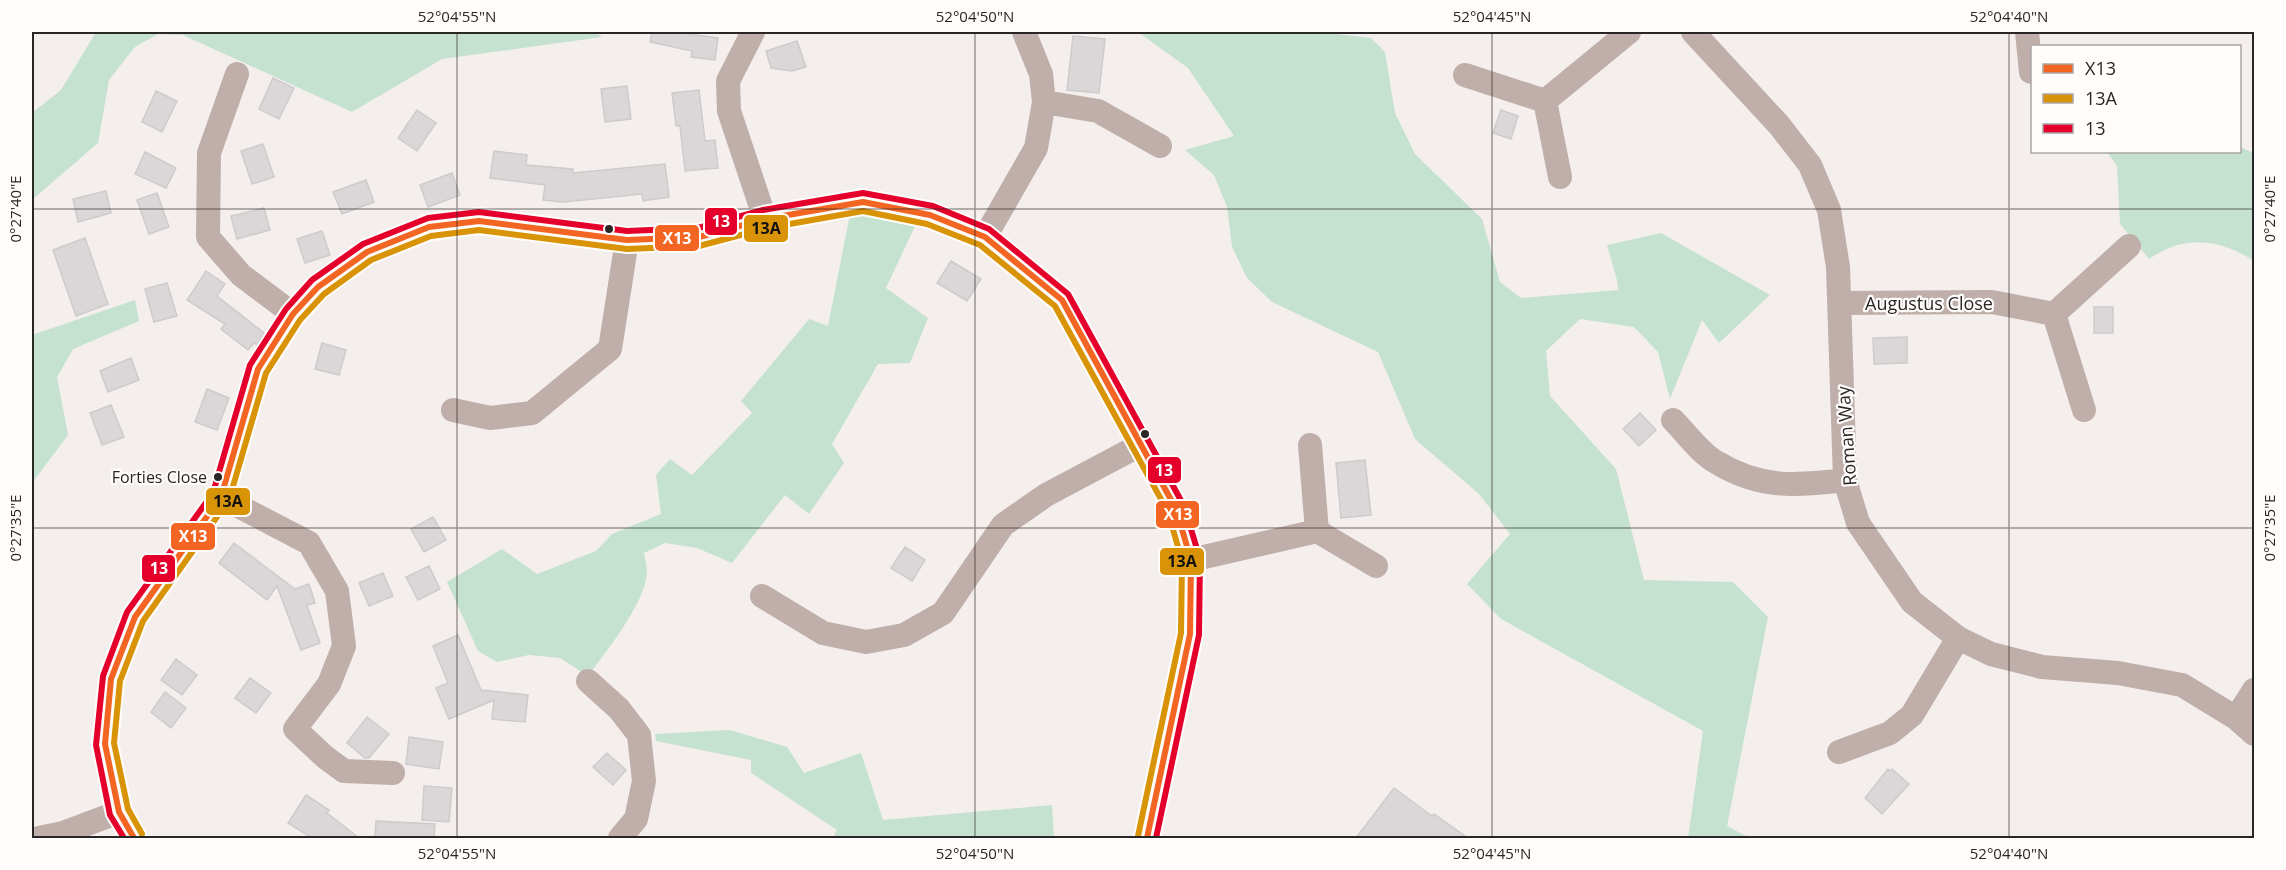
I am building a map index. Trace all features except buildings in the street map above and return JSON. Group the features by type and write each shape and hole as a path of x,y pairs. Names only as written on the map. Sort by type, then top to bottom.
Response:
{"street":[{"path":"753,32 728,81 729,111 765,219"},
{"path":"985,237 1036,148 1044,102 1041,74 1024,32"},
{"path":"1545,100 1629,32"},
{"name":"Roman Way","path":"1693,32 1779,125 1810,165 1829,210 1838,267 1845,480 1858,523 1912,602 1958,638 1991,654 2043,667 2118,673 2182,685 2236,718 2254,735"},
{"path":"2027,32 2031,72"},
{"path":"237,74 209,153 208,237 241,275 293,314"},
{"path":"1465,75 1545,100"},
{"path":"1545,100 1560,177"},
{"path":"1044,102 1098,111 1160,146"},
{"path":"134,838 119,812 105,744 111,679 135,617 221,497 258,369 293,314 318,287 367,252 429,227 479,221 627,240 699,237 765,219 863,202 930,215 985,237 1062,300 1176,509 1191,560 1190,634 1147,838"},
{"path":"453,410 490,418 532,413 610,349 627,240"},
{"path":"2084,410 2054,314 2129,246"},
{"name":"Augustus Close","path":"1840,303 1992,302 2054,314"},
{"path":"1673,420 1714,462 1759,482 1798,486 1845,480"},
{"path":"762,596 823,633 866,642 904,635 943,613 1003,525 1046,495 1142,444"},
{"path":"1310,445 1317,531"},
{"path":"221,497 309,543 337,591 344,646 329,684 295,729 344,771 393,773"},
{"path":"1191,560 1317,531 1376,566"},
{"path":"1839,752 1890,733 1912,715 1958,638"},
{"path":"588,681 619,709 639,735 644,781 636,819 620,838"},
{"path":"2236,718 2254,690"},
{"path":"39,838 63,833 119,812"}],"green space":[{"path":"96,32 595,32 602,37 442,59 352,112 183,35 158,34 135,47 109,80 98,143 32,200 32,113 61,90"},
{"path":"1138,32 1332,32 1371,38 1385,52 1395,113 1415,154 1482,219 1500,282 1521,298 1618,290 1607,245 1661,233 1770,295 1719,343 1702,320 1670,399 1658,352 1634,327 1580,319 1546,351 1550,396 1616,469 1644,580 1733,582 1768,617 1727,826 1750,838 1688,838 1703,731 1501,619 1467,584 1510,534 1479,494 1415,439 1378,352 1272,302 1247,278 1232,247 1227,207 1214,175 1185,150 1234,136 1188,68"},
{"path":"2241,147 2254,153 2254,261 2241,253 2201,242 2175,246 2149,259 2120,224 2117,166 2108,153 2241,153"},
{"path":"851,209 917,222 886,288 928,318 910,363 878,364 832,444 844,463 809,514 785,495 732,563 697,548 665,543 644,553 647,572 640,598 624,626 588,676 560,658 529,655 497,662 478,651 447,582 502,549 537,574 596,551 612,534 661,514 656,475 670,459 692,475 752,413 741,401 809,319 828,326"},
{"path":"135,300 139,321 73,349 57,377 68,435 32,483 32,335"},
{"path":"730,730 787,747 804,773 861,753 883,820 1052,805 1054,838 833,838 837,830 751,773 751,760 656,741 655,734"}],"transit line":[{"name":"13","path":"124,838 110,815 96,745 103,676 127,612 213,493 250,365 286,309 312,280 363,244 428,218 479,212 627,231 698,228 763,210 863,193 933,206 989,229 1068,294 1184,506 1200,559 1199,635 1156,838"},
{"name":"X13","path":"134,838 119,812 105,744 111,679 135,617 221,497 258,369 293,314 318,287 367,252 429,227 479,221 627,240 699,237 765,219 863,202 930,215 985,237 1062,300 1176,509 1191,560 1190,634 1147,838"},
{"name":"13A","path":"142,834 128,809 114,743 120,681 143,621 229,500 266,373 300,320 324,294 371,260 431,236 479,230 627,249 699,246 767,228 863,211 927,224 980,245 1055,306 1168,512 1182,561 1181,633 1138,836"}],"place":[{"name":"Forties Close","path":"218,477"}]}
